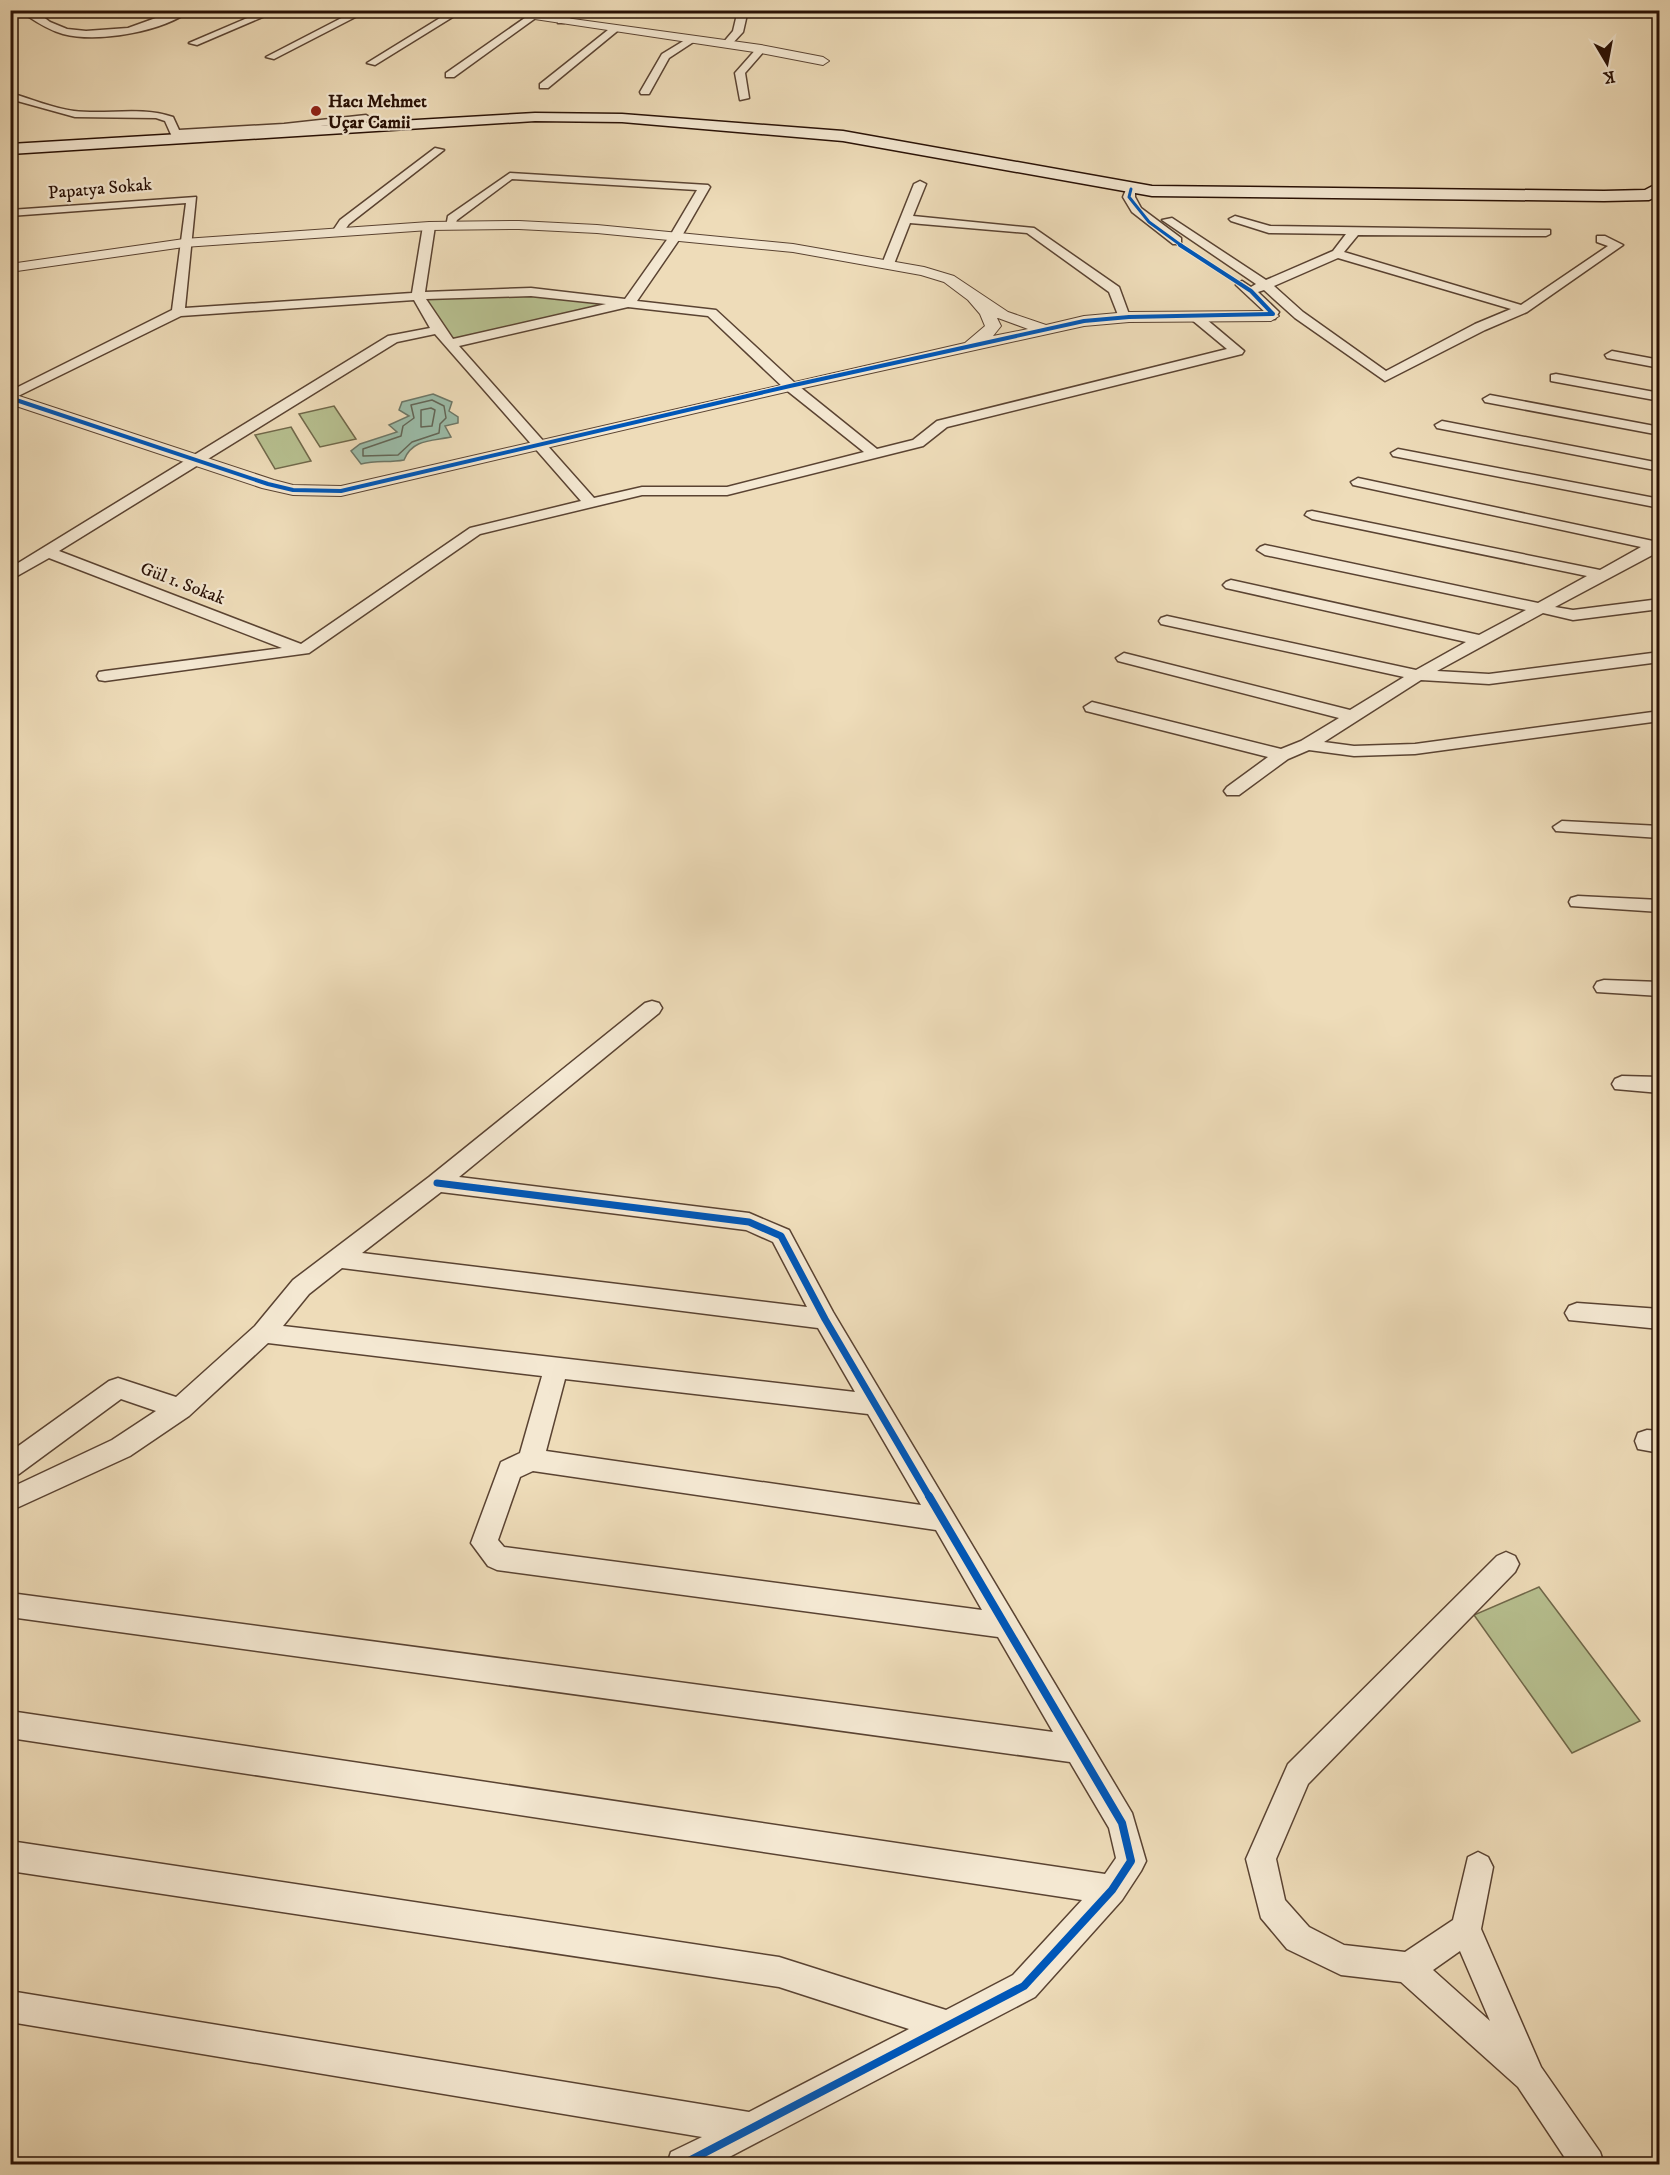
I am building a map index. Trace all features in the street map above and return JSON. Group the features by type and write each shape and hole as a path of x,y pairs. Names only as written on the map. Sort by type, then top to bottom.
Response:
{"main road":[{"path":"10,154 510,121"},
{"path":"10,149 177,136 510,121 585,121 834,141 1110,189 1656,193"}],"street":[{"path":"30,10 29,13 41,23 75,34 119,33 162,23 187,10"},
{"path":"194,43 275,10"},
{"path":"271,57 365,10"},
{"path":"372,63 460,10"},
{"path":"561,21 578,10"},
{"path":"727,44 738,32 743,10"},
{"path":"483,11 693,39 823,61"},
{"path":"450,75 532,17"},
{"path":"544,86 616,28"},
{"path":"645,92 665,56 693,39"},
{"path":"744,98 740,73 760,49"},
{"path":"10,96 75,114 146,113 162,116 169,119 177,136 366,118"},
{"path":"338,232 344,222 439,150"},
{"path":"450,225 452,218 510,176 704,187 675,236 628,303 450,344"},
{"path":"888,264 920,184"},
{"path":"10,397 268,484 293,490 322,492 364,487 790,386 1035,331 1124,317 1271,316 1273,312 1250,291 1152,224 1137,210 1129,197 1131,189"},
{"name":"Papatya Sokak","path":"10,213 192,199 184,243"},
{"path":"906,219 1030,230 1115,290 1124,317"},
{"path":"1235,219 1269,229 1546,232"},
{"path":"1168,220 1267,286 1299,315 1385,377 1480,327 1523,309 1617,245 1601,239"},
{"path":"10,268 184,243 450,225 557,226 765,244 888,264 938,275 1003,315 1035,331"},
{"path":"429,226 418,296 438,330 537,446 590,503"},
{"path":"1250,291 1267,286 1337,254 1355,231"},
{"path":"178,312 184,243"},
{"path":"1337,254 1523,309"},
{"path":"10,397 178,312 418,296 531,292 712,313 790,386 875,454"},
{"path":"973,297 1001,331 1035,331"},
{"path":"105,676 303,650 476,531 642,491 727,491 918,443 942,424 1237,351 1196,317"},
{"path":"968,346 984,338 992,330 993,322"},
{"path":"10,575 393,339 438,330"},
{"path":"1612,355 1659,364"},
{"path":"1556,378 1659,397"},
{"path":"1490,399 1659,431"},
{"path":"1442,425 1659,467"},
{"path":"1398,453 1659,504"},
{"path":"1358,482 1658,546"},
{"path":"1312,515 1603,575"},
{"path":"1233,791 1281,754 1307,744 1418,675 1658,546"},
{"path":"1265,550 1573,615 1659,604"},
{"name":"Gül 1. Sokak","path":"48,552 303,650"},
{"path":"1231,585 1482,641"},
{"path":"1167,621 1418,675 1489,679 1659,657"},
{"path":"1124,658 1352,716"},
{"path":"1092,707 1281,754"},
{"path":"1307,744 1354,751 1415,748 1659,716"},
{"path":"1562,827 1659,832"},
{"path":"1578,902 1659,906"},
{"path":"1604,987 1659,989"},
{"path":"10,1500 121,1448 180,1409 263,1333 301,1287 341,1259 437,1183 652,1008"},
{"path":"1622,1084 1659,1085"},
{"path":"437,1183 749,1222 781,1236 825,1318 1122,1823 1131,1861 1112,1890 1024,1986 683,2164"},
{"path":"341,1259 825,1318"},
{"path":"1577,1313 1659,1319"},
{"path":"263,1333 876,1405"},
{"path":"531,1460 556,1367"},
{"path":"10,1466 118,1388 180,1409"},
{"path":"944,1520 531,1460 510,1470 484,1543 497,1558 1006,1626"},
{"path":"1506,1564 1298,1773 1261,1859 1272,1907 1298,1938 1341,1960 1408,1968 1530,2078"},
{"path":"10,1605 1078,1749"},
{"path":"10,1724 1112,1890"},
{"path":"10,1856 779,1972 947,2026"},
{"path":"1478,1867 1466,1929 1530,2078 1588,2164"},
{"path":"1408,1968 1466,1929"},
{"path":"10,2006 752,2129"}],"shaded area":[{"path":"531,292 629,303 450,344 418,296"},
{"path":"334,406 356,439 320,447 299,414"},
{"path":"291,427 311,461 275,469 255,435"},
{"path":"1539,1587 1640,1721 1572,1753 1474,1615"}],"water":[{"path":"433,394 452,402 449,411 458,417 458,423 445,426 451,437 423,442 412,448 404,460 361,464 351,451 360,444 397,432 389,425 409,416 399,410 402,402"}],"cycle path":[{"path":"10,398 268,484 293,490 341,491 790,386 1084,321 1129,317 1273,314 1266,304 1251,291 1162,233 1149,222 1129,197 1131,189"},
{"path":"437,1183 749,1222 781,1236 825,1319 1122,1823 1131,1861 1112,1890 1024,1986 683,2164"}],"place":[{"name":"Hacı Mehmet Uçar Camii","path":"316,111"}]}
